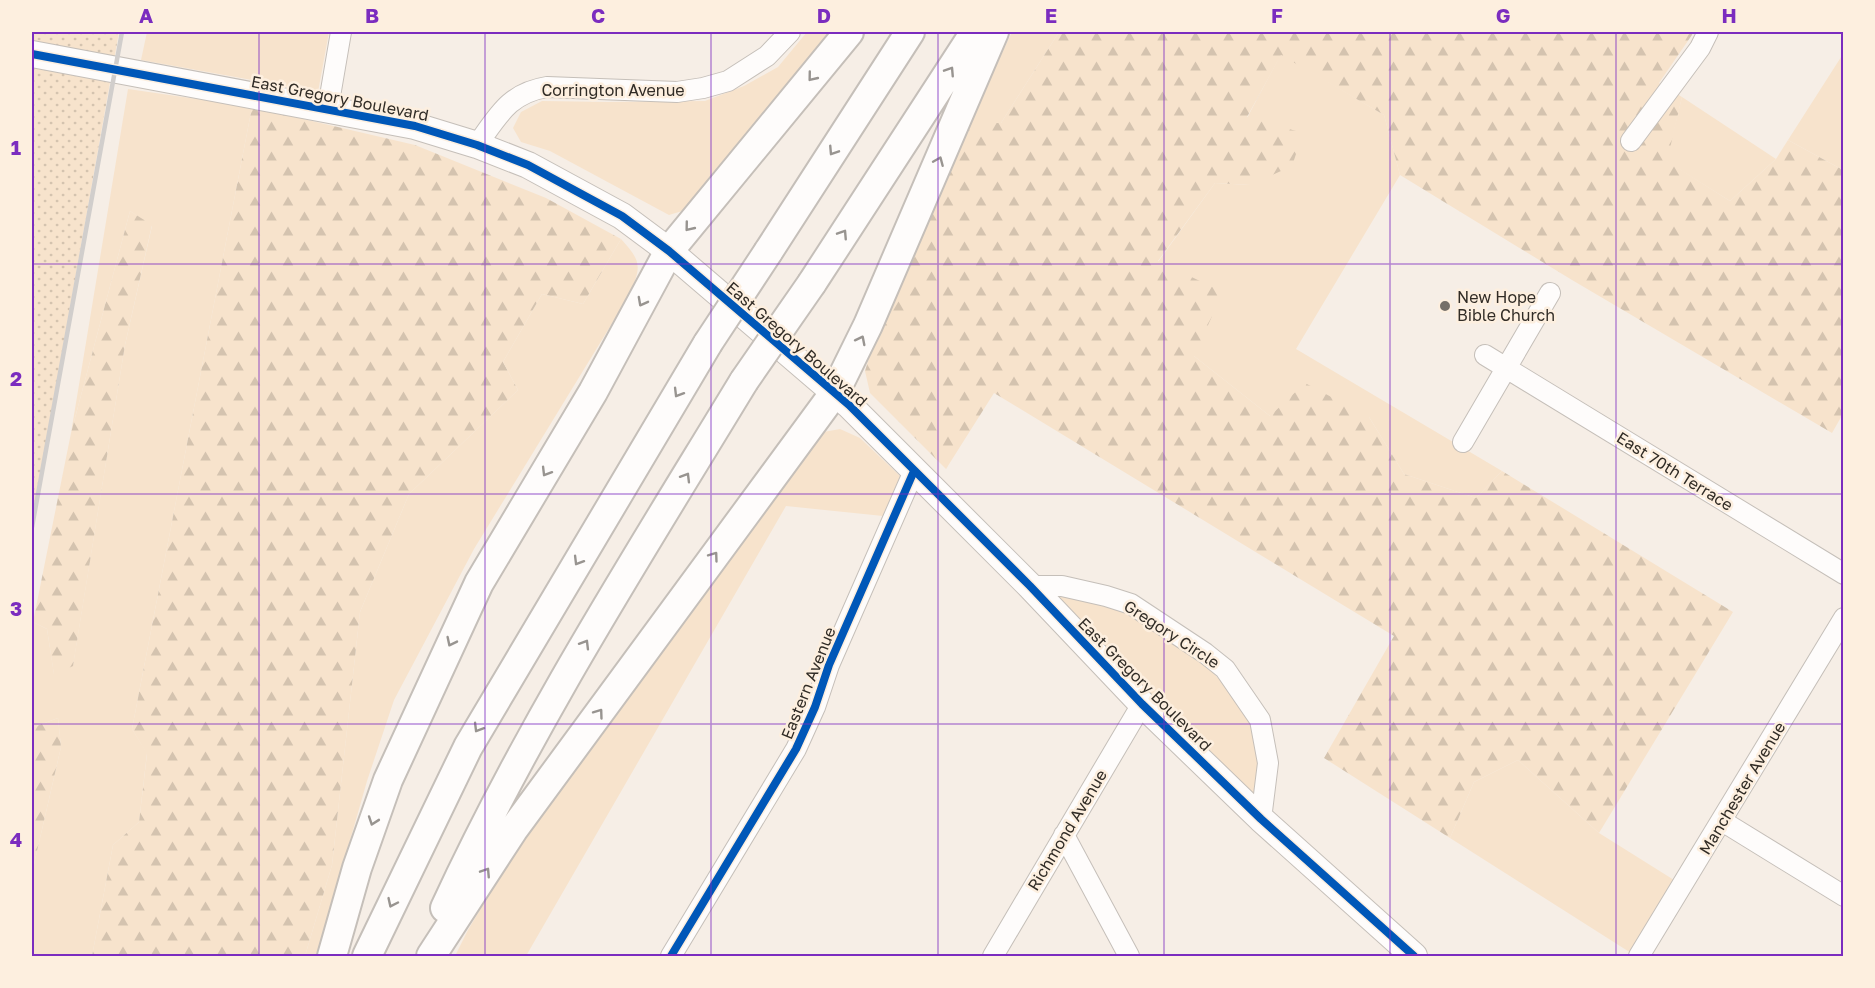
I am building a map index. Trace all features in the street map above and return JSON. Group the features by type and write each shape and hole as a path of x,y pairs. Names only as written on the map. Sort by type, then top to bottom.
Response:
{"highway":[{"path":"332,957 357,868 388,780 479,584 593,392 669,251 849,32"},
{"path":"367,957 468,747 708,343 910,32"},
{"path":"423,957 515,766 565,675 744,381 812,283 975,32"},
{"path":"432,957 513,830 835,392 873,315 994,32"}],"main road":[{"name":"East Gregory Boulevard","path":"32,54 415,126 477,145 528,165 622,216 669,251 835,392 1030,586 1142,704 1262,819 1414,957"}],"street":[{"path":"328,108 341,32"},
{"name":"Corrington Avenue","path":"477,145 506,105 536,88 677,92 703,88 728,81 767,57 790,32"},
{"path":"1631,141 1700,48 1708,32"},
{"path":"1463,442 1550,293"},
{"name":"East 70th Terrace","path":"1485,354 1844,574"},
{"name":"Eastern Avenue","path":"671,957 796,749 914,471"},
{"name":"Gregory Circle","path":"1030,586 1062,586 1131,604 1225,669 1260,720 1268,763 1262,819"},
{"name":"Manchester Avenue","path":"1639,957 1844,618"},
{"name":"Richmond Avenue","path":"993,957 1142,704"},
{"path":"1722,821 1844,896"},
{"path":"1064,835 1129,957"}],"green space":[{"path":"32,32 119,32 32,521"},
{"path":"147,32 329,32 318,92 141,60"},
{"path":"807,32 834,32 705,189 682,211 669,215 550,151 521,142 513,128 521,112 542,101 705,101 744,86 778,67"},
{"path":"1012,32 1059,32 1001,123 969,123"},
{"path":"1059,32 1694,32 1659,83 1682,97 1667,161 1730,201 1776,159 1788,140 1843,170 1844,412 1832,433 1572,280 1400,175 1384,115 1281,55 1247,117 1303,133 1292,166 1250,185 1215,183 1158,261 1223,292 1194,356 1270,416 1305,383 1369,417 1404,474 1476,498 1502,471 1733,612 1599,833 1518,760 1474,782 1450,838 1324,758 1394,636 994,393 946,469 870,393 865,371 873,345 969,123 1001,123"},
{"path":"1281,54 1384,115 1400,175 1296,349 1502,471 1476,498 1404,474 1369,417 1270,416 1194,356 1158,262 1215,183 1250,185 1247,118"},
{"path":"1843,54 1843,170 1788,140"},
{"path":"128,89 252,107 132,729 147,753 139,822 113,845 92,956 32,956 32,873 61,747 58,718 34,727 32,734 33,622 47,629 54,674 73,665 125,345 152,226 130,211 71,433"},
{"path":"1682,97 1776,159 1730,201 1666,161"},
{"path":"252,107 415,145 546,198 621,239 583,304 542,294 503,362 518,390 409,494 360,612 332,865 305,956 92,956 113,845 139,822 147,754 132,729"},
{"path":"130,211 152,225 125,345 73,666 54,675 47,629 33,622 71,433"},
{"path":"621,239 633,253 638,265 630,294 474,549 394,700 367,781 317,956 305,956 332,865 360,612 409,494 518,390 503,362 542,294 583,304"},
{"path":"840,429 860,438 900,476 883,516 786,506 526,956 455,956 539,810 818,433"},
{"path":"1054,595 1095,600 1130,613 1179,644 1207,667 1241,707 1256,739 1259,766 1256,794 1248,795 1055,603"},
{"path":"58,718 61,747 32,873 32,734 34,727"},
{"path":"1518,760 1599,833 1674,880 1631,953 1450,838 1474,782"}],"railway":[{"path":"32,527 122,32"}],"cycle path":[{"path":"32,54 415,126 477,145 528,165 622,216 669,251 849,405 1030,586 1142,704 1261,819 1414,956"},
{"path":"671,956 796,749 815,707 829,665 914,471"}],"place":[{"name":"New Hope Bible Church","path":"1445,306"}]}
